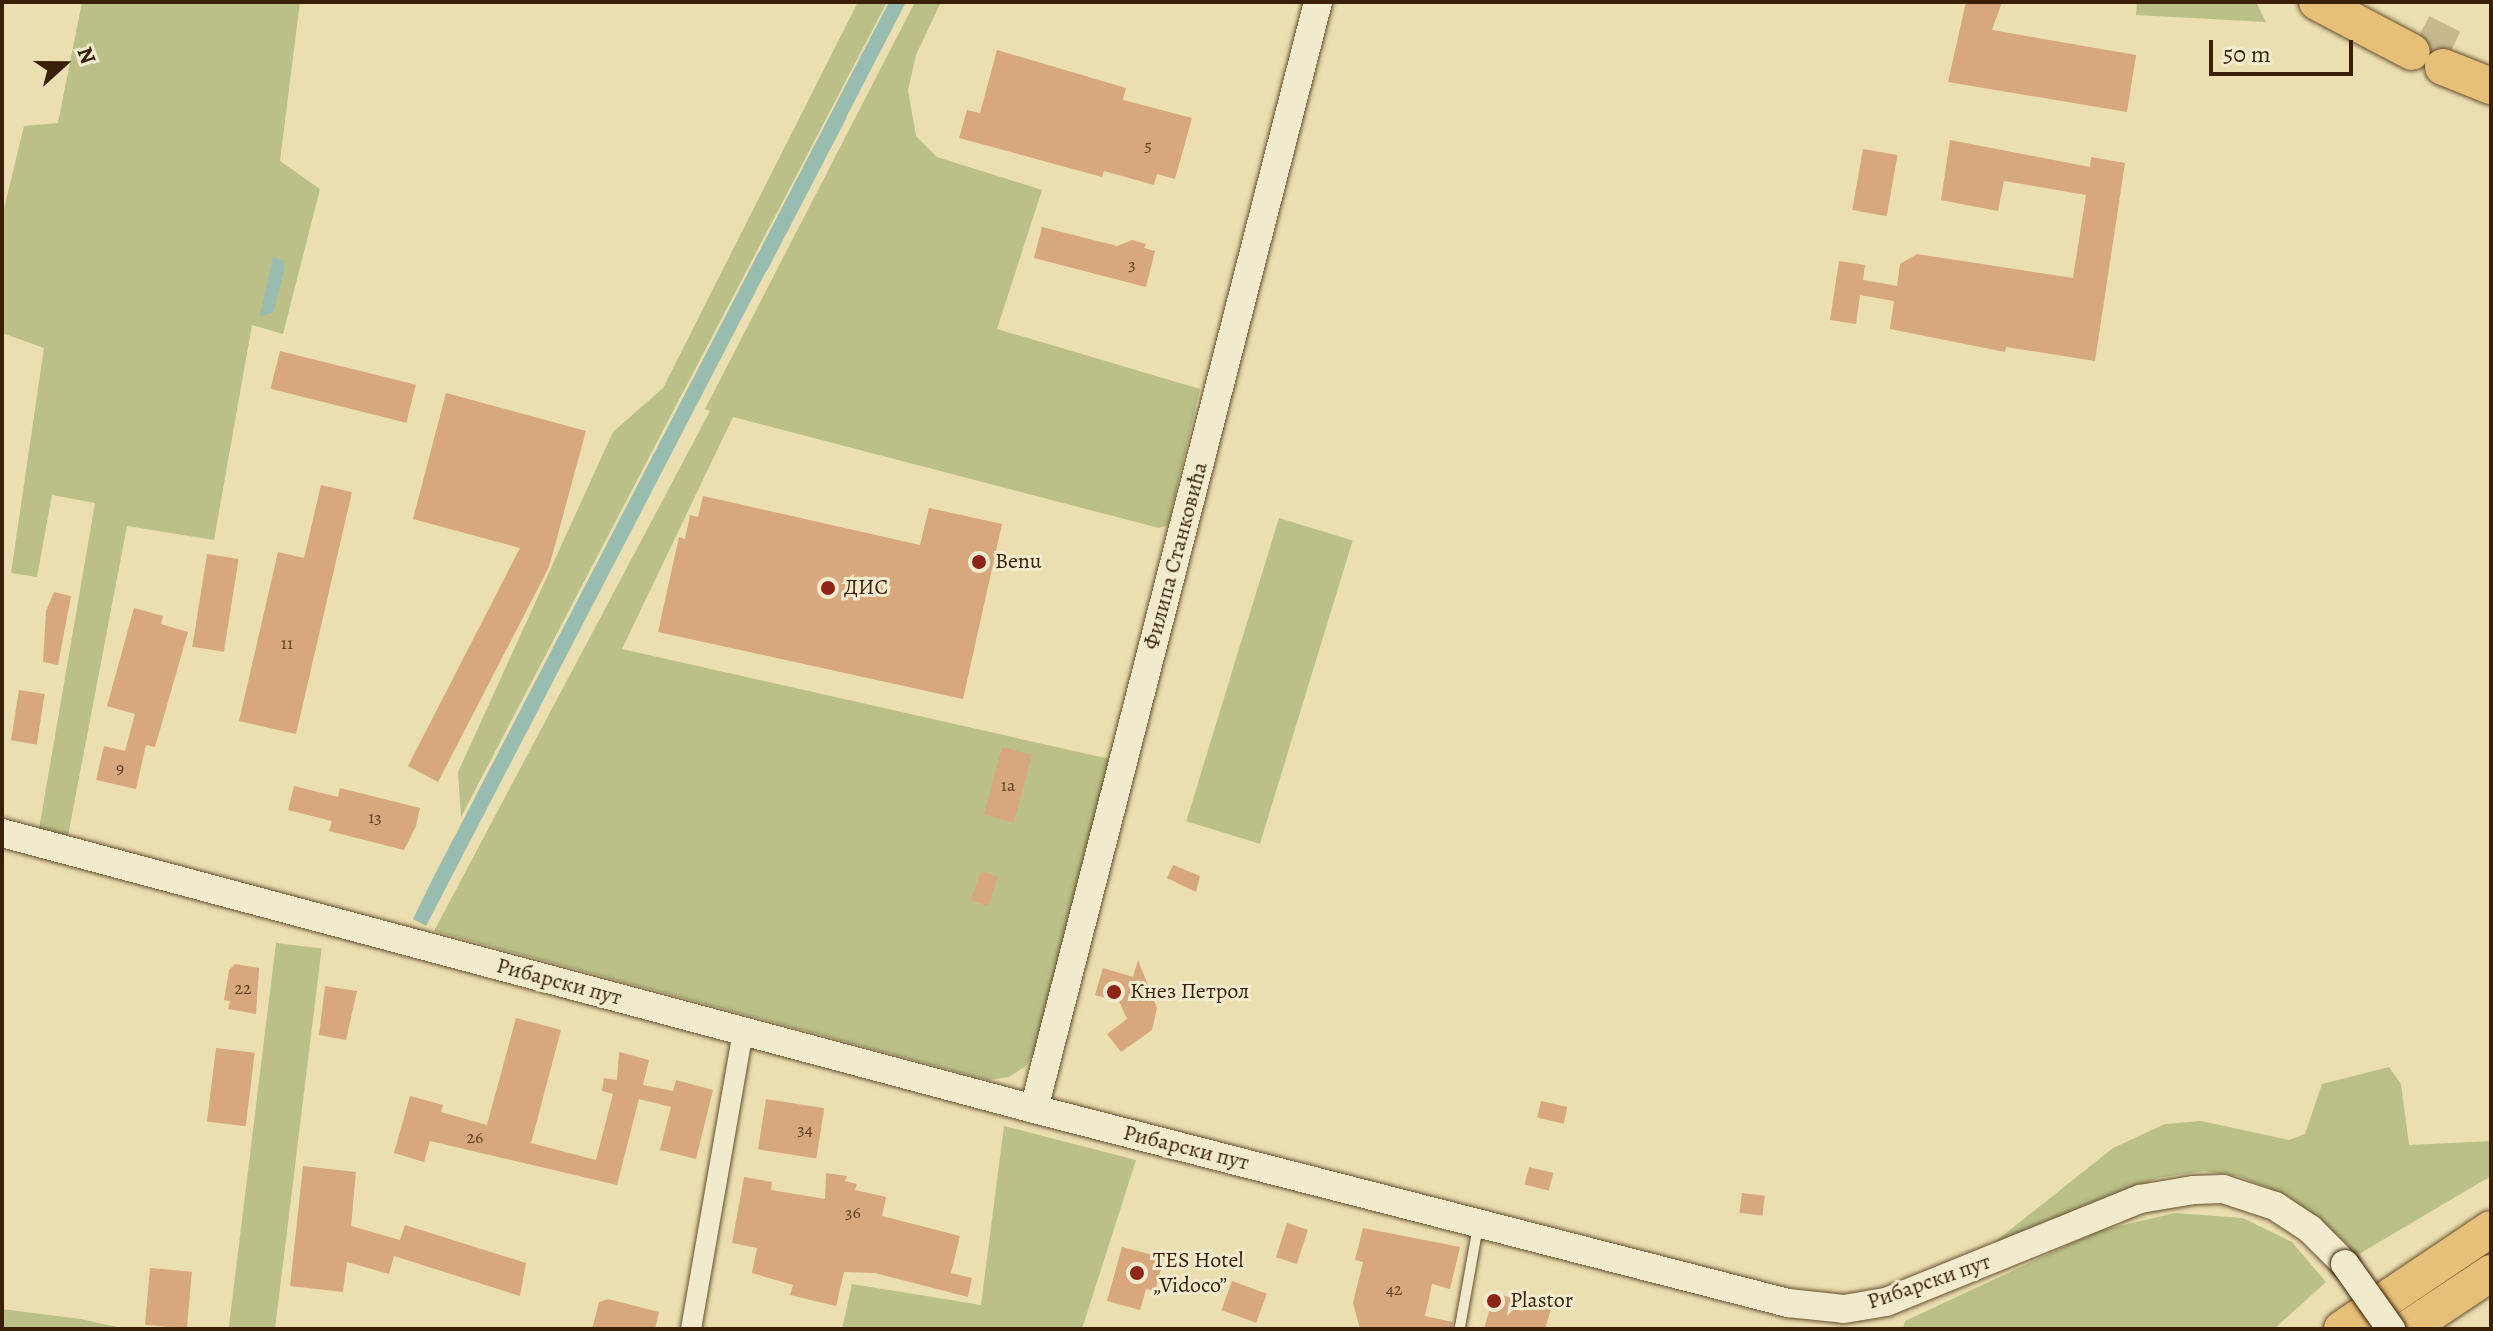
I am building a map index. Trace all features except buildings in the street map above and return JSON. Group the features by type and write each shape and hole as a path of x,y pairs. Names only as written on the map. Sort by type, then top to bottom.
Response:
{"highway":[{"path":"2317,2 2432,50 2491,69"},
{"path":"2339,2 2432,50 2491,86"},
{"path":"2342,1329 2491,1229"},
{"path":"2407,1329 2491,1273"}],"main road":[{"name":"Филипа Станковића","path":"1034,1109 1318,2"},
{"name":"Рибарски пут","path":"2,833 1034,1109 1788,1303 1844,1309 1920,1290 2140,1199 2223,1189 2293,1216 2345,1264 2391,1329"}],"street":[{"path":"691,1329 743,1031"}],"lane":[{"path":"1460,1327 1479,1223"}],"green space":[{"path":"82,2 300,2 280,161 320,189 283,334 252,325 214,540 127,526 67,841 39,829 95,503 52,495 37,577 11,573 44,348 2,333 2,217 24,126 58,123"},
{"path":"858,2 887,2 461,817 458,772 613,432 663,388"},
{"path":"915,2 941,2 916,55 908,90 916,136 937,157 1042,190 997,329 1200,389 1168,525 1159,528 733,417 622,649 1114,760 1035,1050 1026,1066 1009,1077 988,1080 434,931 710,411 705,409"},
{"path":"2137,2 2256,2 2266,22 2136,15"},
{"path":"1279,518 1353,541 1260,844 1186,821"},
{"path":"276,943 322,949 275,1329 229,1328"},
{"path":"2389,1067 2401,1084 2409,1145 2491,1141 2491,1176 2359,1254 2288,1196 2238,1176 2204,1171 2158,1178 1991,1245 2113,1148 2165,1124 2201,1121 2289,1140 2305,1134 2322,1084"},
{"path":"1004,1126 1136,1160 1082,1329 842,1329 852,1284 981,1305"},
{"path":"2175,1213 2243,1218 2292,1242 2326,1282 2274,1329 1903,1329 1905,1321 2098,1231"},
{"path":"2,1309 81,1319 126,1329 2,1329"}],"water":[{"path":"889,2 906,2 426,926 413,919 432,880"},
{"path":"273,257 284,261 284,270 273,313 260,316"}],"waterway":[{"path":"765,268 843,118"}],"tunnel":[{"path":"2421,32 2452,48"}],"place":[{"name":"Benu","path":"979,562"},
{"name":"ДИС","path":"828,588"},
{"name":"Кнез Петрол","path":"1114,992"},
{"name":"TES Hotel „Vidoco”","path":"1137,1273"},
{"name":"Plastor","path":"1494,1301"}]}
